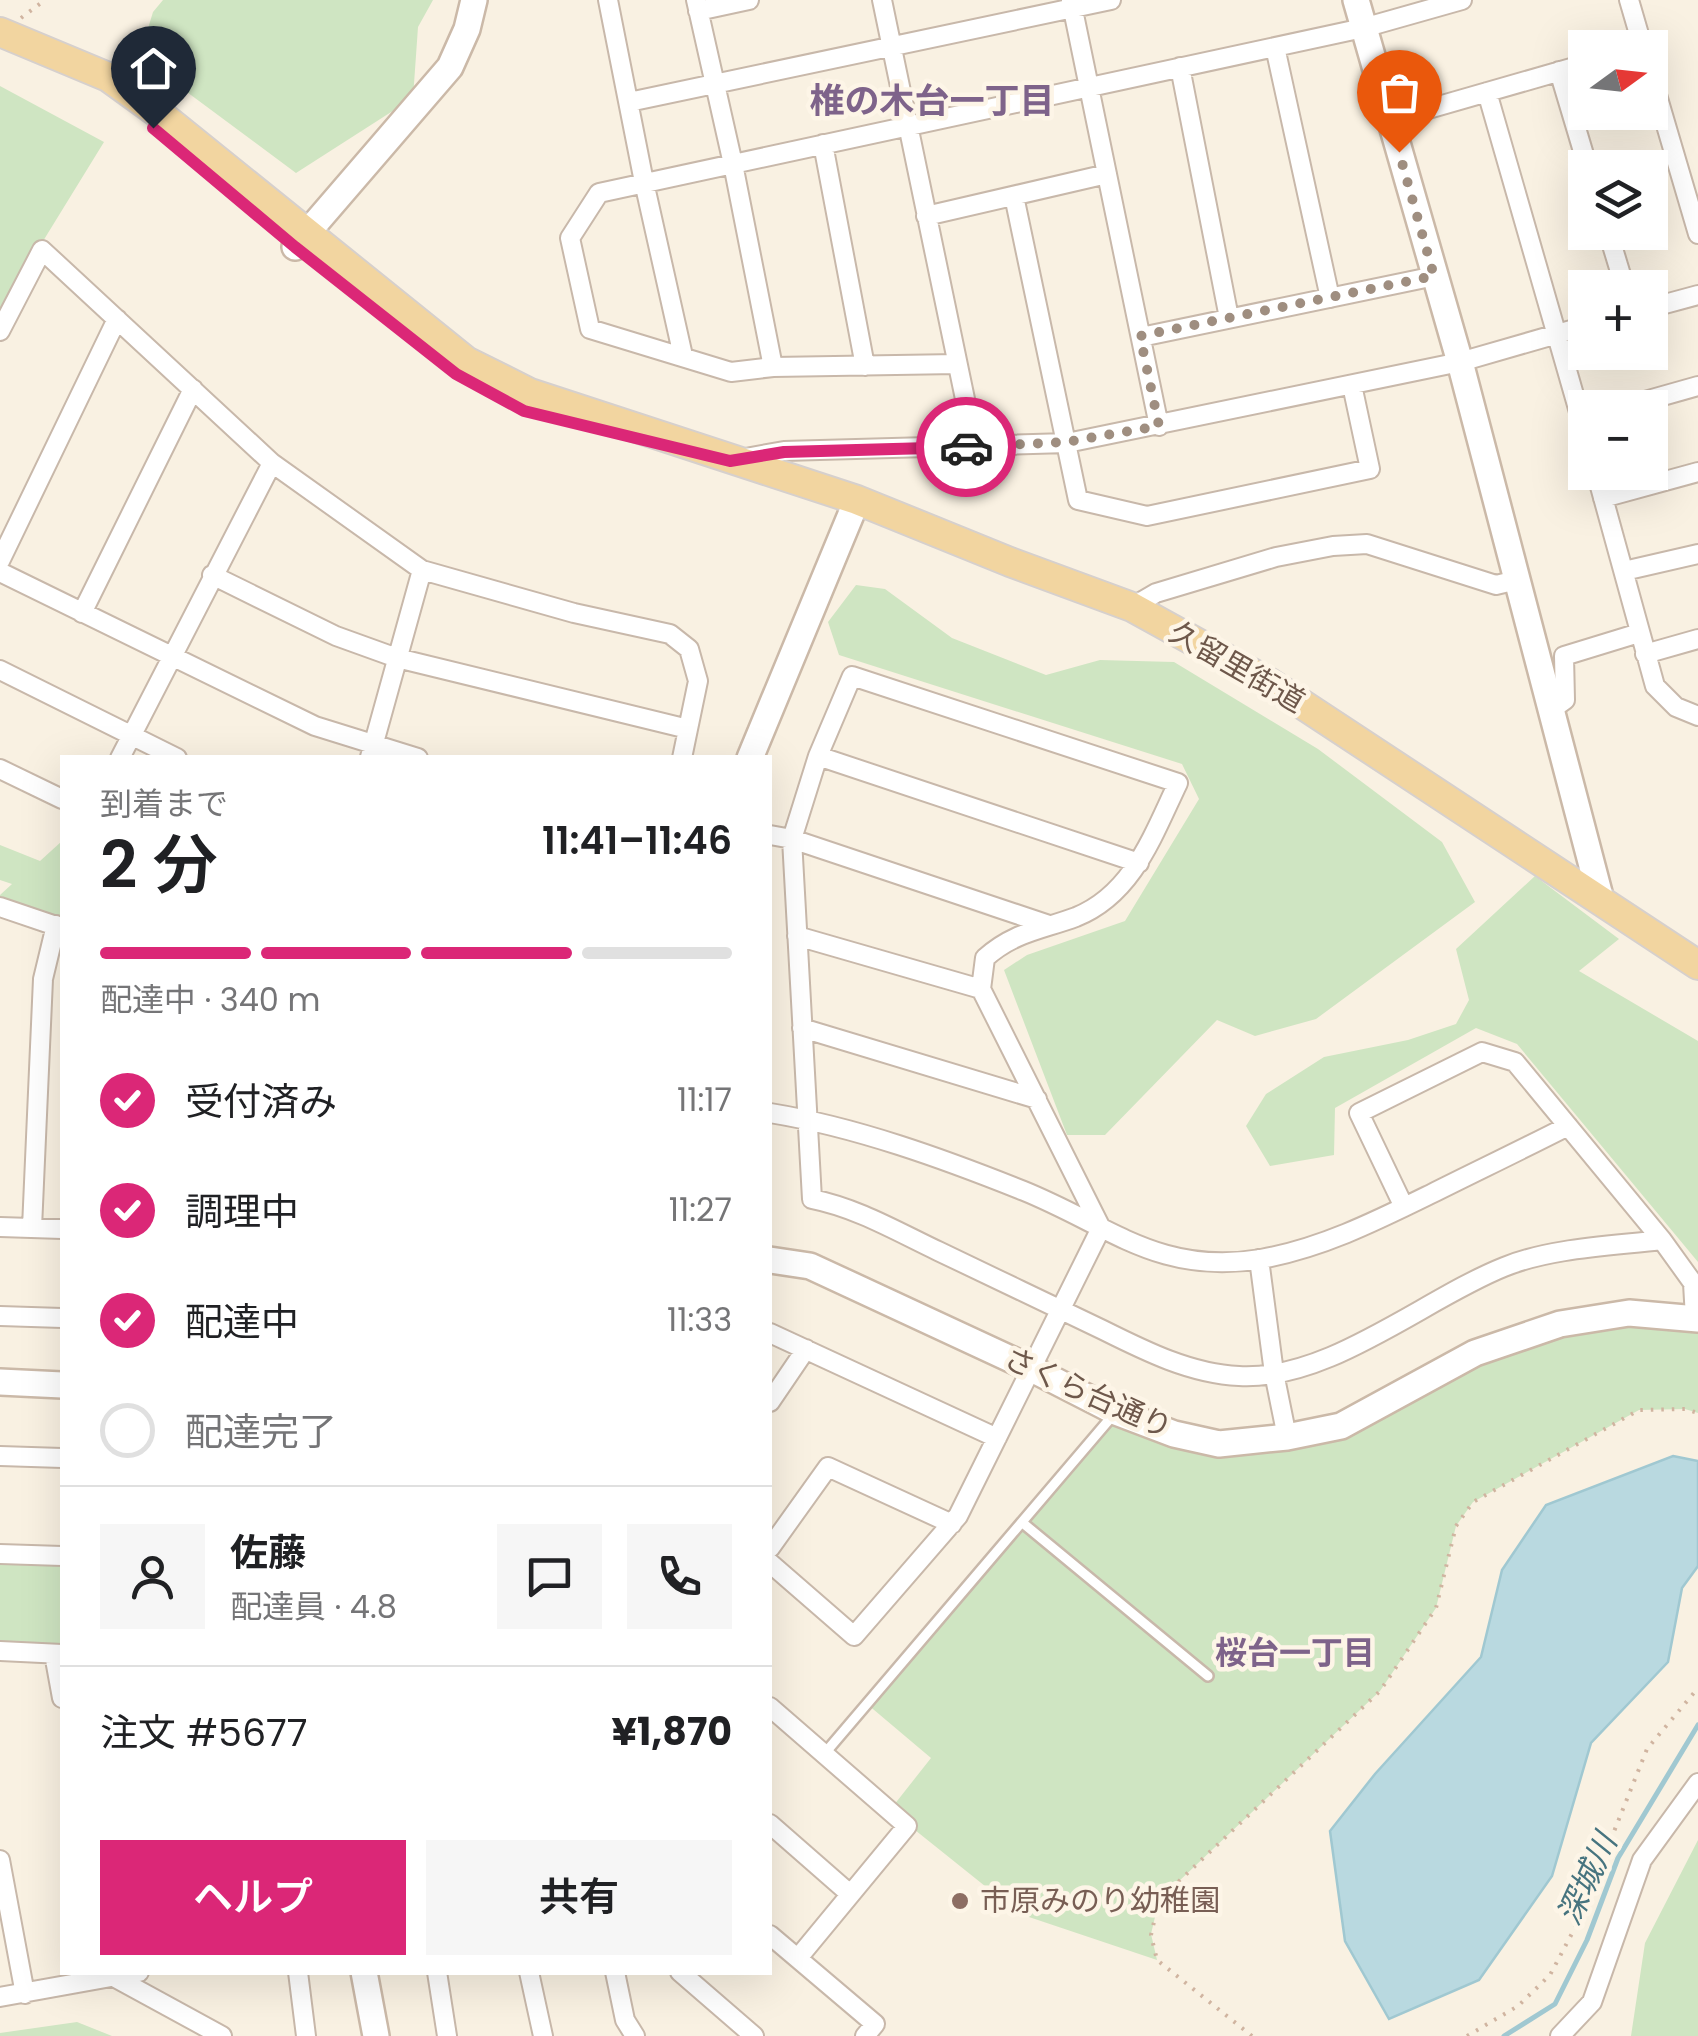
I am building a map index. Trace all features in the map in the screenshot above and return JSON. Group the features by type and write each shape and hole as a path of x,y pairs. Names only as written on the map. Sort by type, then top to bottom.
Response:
{"main road":[{"name":"久留里街道","path":"7,27 108,78 162,116 456,374 524,411 730,461 857,500 1132,607 1270,683 1698,965"},
{"name":"久留里街道","path":"0,52 96,91 153,128 300,240"}],"street":[{"path":"300,240 450,68 467,29 474,0"},
{"path":"608,0 683,356"},
{"path":"749,0 697,5 773,367"},
{"path":"882,0 975,447"},
{"path":"629,102 1072,4 1111,0"},
{"path":"1356,0 1460,362 1600,900"},
{"path":"957,364 773,367 731,372 590,329 570,238 600,193 1364,28 1460,0"},
{"path":"1629,0 1637,30"},
{"path":"1072,4 1159,426"},
{"path":"1276,47 1330,298"},
{"path":"1180,68 1229,318"},
{"path":"1390,120 1568,69"},
{"path":"1559,71 1583,150"},
{"path":"1487,92 1574,390"},
{"path":"1668,123 1692,192 1698,234"},
{"path":"822,144 866,366"},
{"path":"926,216 1107,174"},
{"path":"1014,196 1078,500 1146,516 1370,469 1352,385"},
{"path":"0,331 42,250 272,463 422,570 574,614 670,634 689,649 698,681 683,755"},
{"path":"1140,336 1434,276"},
{"path":"1668,303 1698,294"},
{"path":"0,562 117,320"},
{"path":"730,461 784,452 1066,442 1460,362 1568,331"},
{"path":"1668,394 1698,386"},
{"path":"82,612 192,389"},
{"path":"121,755 272,463"},
{"path":"1603,498 1698,472"},
{"path":"1601,490 1655,686 1676,707 1698,716"},
{"path":"751,755 857,500"},
{"path":"1132,607 1156,594 1276,557 1367,544 1496,585 1516,580"},
{"path":"1624,571 1698,554"},
{"path":"0,572 371,752 422,570"},
{"path":"212,575 336,636 397,658 688,730"},
{"path":"1551,710 1565,700 1564,656 1639,634"},
{"path":"1645,654 1698,639"},
{"path":"0,670 170,755"},
{"path":"1100,1228 981,989 984,958 1006,940 1079,916 1116,894 1139,863 1178,784 852,676 818,756 792,839 812,1200 845,1206 1157,1356 1241,1376 1332,1357 1505,1266 1575,1250 1662,1240"},
{"path":"818,756 1139,863"},
{"path":"0,769 60,798"},
{"path":"772,835 1050,925"},
{"path":"0,907 59,927 43,978 32,1228"},
{"path":"797,936 981,989"},
{"path":"802,1028 1037,1098"},
{"path":"1404,1207 1359,1114 1482,1052 1515,1062 1662,1240 1692,1283 1696,1318"},
{"path":"772,1113 807,1119 957,1166 1029,1193 1162,1256 1206,1261 1259,1259 1326,1243 1568,1126"},
{"path":"0,1227 60,1229"},
{"path":"772,1565 854,1636 952,1524 1100,1228"},
{"path":"1259,1259 1287,1437"},
{"name":"さくら台通り","path":"772,1260 810,1266 1116,1412 1174,1434 1219,1444 1287,1437 1340,1426 1476,1353 1560,1324 1629,1313 1696,1318"},
{"path":"0,1316 60,1318"},
{"path":"772,1334 997,1438"},
{"path":"772,1399 806,1349"},
{"path":"0,1382 60,1385"},
{"path":"0,1456 60,1458"},
{"path":"772,1545 828,1467 952,1524"},
{"path":"0,1554 60,1556"},
{"path":"0,1651 58,1654"},
{"path":"772,1708 908,1826 798,1958"},
{"path":"1560,2036 1592,2002 1642,1860 1698,1783"},
{"path":"772,1826 850,1894"},
{"path":"0,1860 24,1994"},
{"path":"772,1937 875,2024 865,2036"},
{"path":"0,1997 114,1975 222,2036"},
{"path":"298,1975 306,2036"},
{"path":"365,1975 376,2036"},
{"path":"438,1975 447,2036"},
{"path":"530,1975 543,2036"},
{"path":"617,1975 625,2020 635,2036"},
{"path":"683,1975 754,2036"}],"lane":[{"path":"825,1753 1116,1412"},
{"path":"1024,1524 1208,1676"}],"path":[{"path":"7,27 45,0"},
{"path":"1252,2036 1157,1960 1151,1934 1159,1900 1380,1691 1436,1608 1456,1526 1473,1502 1639,1410 1685,1409 1698,1413"},
{"path":"1467,2036 1518,2006 1550,1975 1578,1924 1647,1749 1698,1688"}],"green space":[{"path":"163,0 433,0 418,27 413,98 296,173 168,78 142,48 153,12"},
{"path":"0,86 104,142 0,311"},
{"path":"856,585 885,589 952,638 1046,675 1100,660 1174,662 1318,749 1442,842 1475,902 1316,1019 1255,1036 1217,1020 1105,1135 1067,1135 1004,970 1027,955 1125,921 1199,799 1182,764 839,655 828,622"},
{"path":"60,843 60,927 0,907 0,895 12,884 0,880 0,845 40,861"},
{"path":"1535,876 1619,939 1579,971 1698,1041 1698,1262 1517,1044 1476,1028 1335,1108 1334,1155 1270,1166 1246,1126 1266,1094 1324,1057 1408,1040 1456,1024 1469,1000 1456,949"},
{"path":"1698,1319 1698,1413 1685,1409 1639,1410 1473,1502 1456,1526 1436,1608 1380,1691 1159,1900 1151,1934 1157,1960 1020,1914 890,1810 931,1758 867,1704 1116,1412 1174,1434 1287,1437 1560,1324"},
{"path":"0,1554 60,1556 60,1652 0,1650"},
{"path":"1698,1840 1698,2036 1631,2036 1645,1943"},
{"path":"77,2022 112,2036 0,2036 0,2033"}],"water":[{"path":"1673,1456 1698,1461 1698,1566 1682,1588 1668,1662 1591,1743 1552,1876 1479,1980 1389,2019 1345,1941 1330,1831 1375,1774 1481,1657 1502,1570 1546,1505"}],"waterway":[{"name":"深城川","path":"1504,2036 1555,2004 1587,1940 1618,1858 1698,1725"}],"way so far":[{"path":"966,447 1066,442 1159,426 1140,336 1434,276 1399,152"}],"place":[{"name":"市原みのり幼稚園","path":"960,1901"}],"district":[{"name":"椎の木台一丁目","path":"932,101"},
{"name":"桜台一丁目","path":"1295,1653"}],"route":[{"path":"153,128 456,374 524,411 730,461 784,452 966,447"}]}
